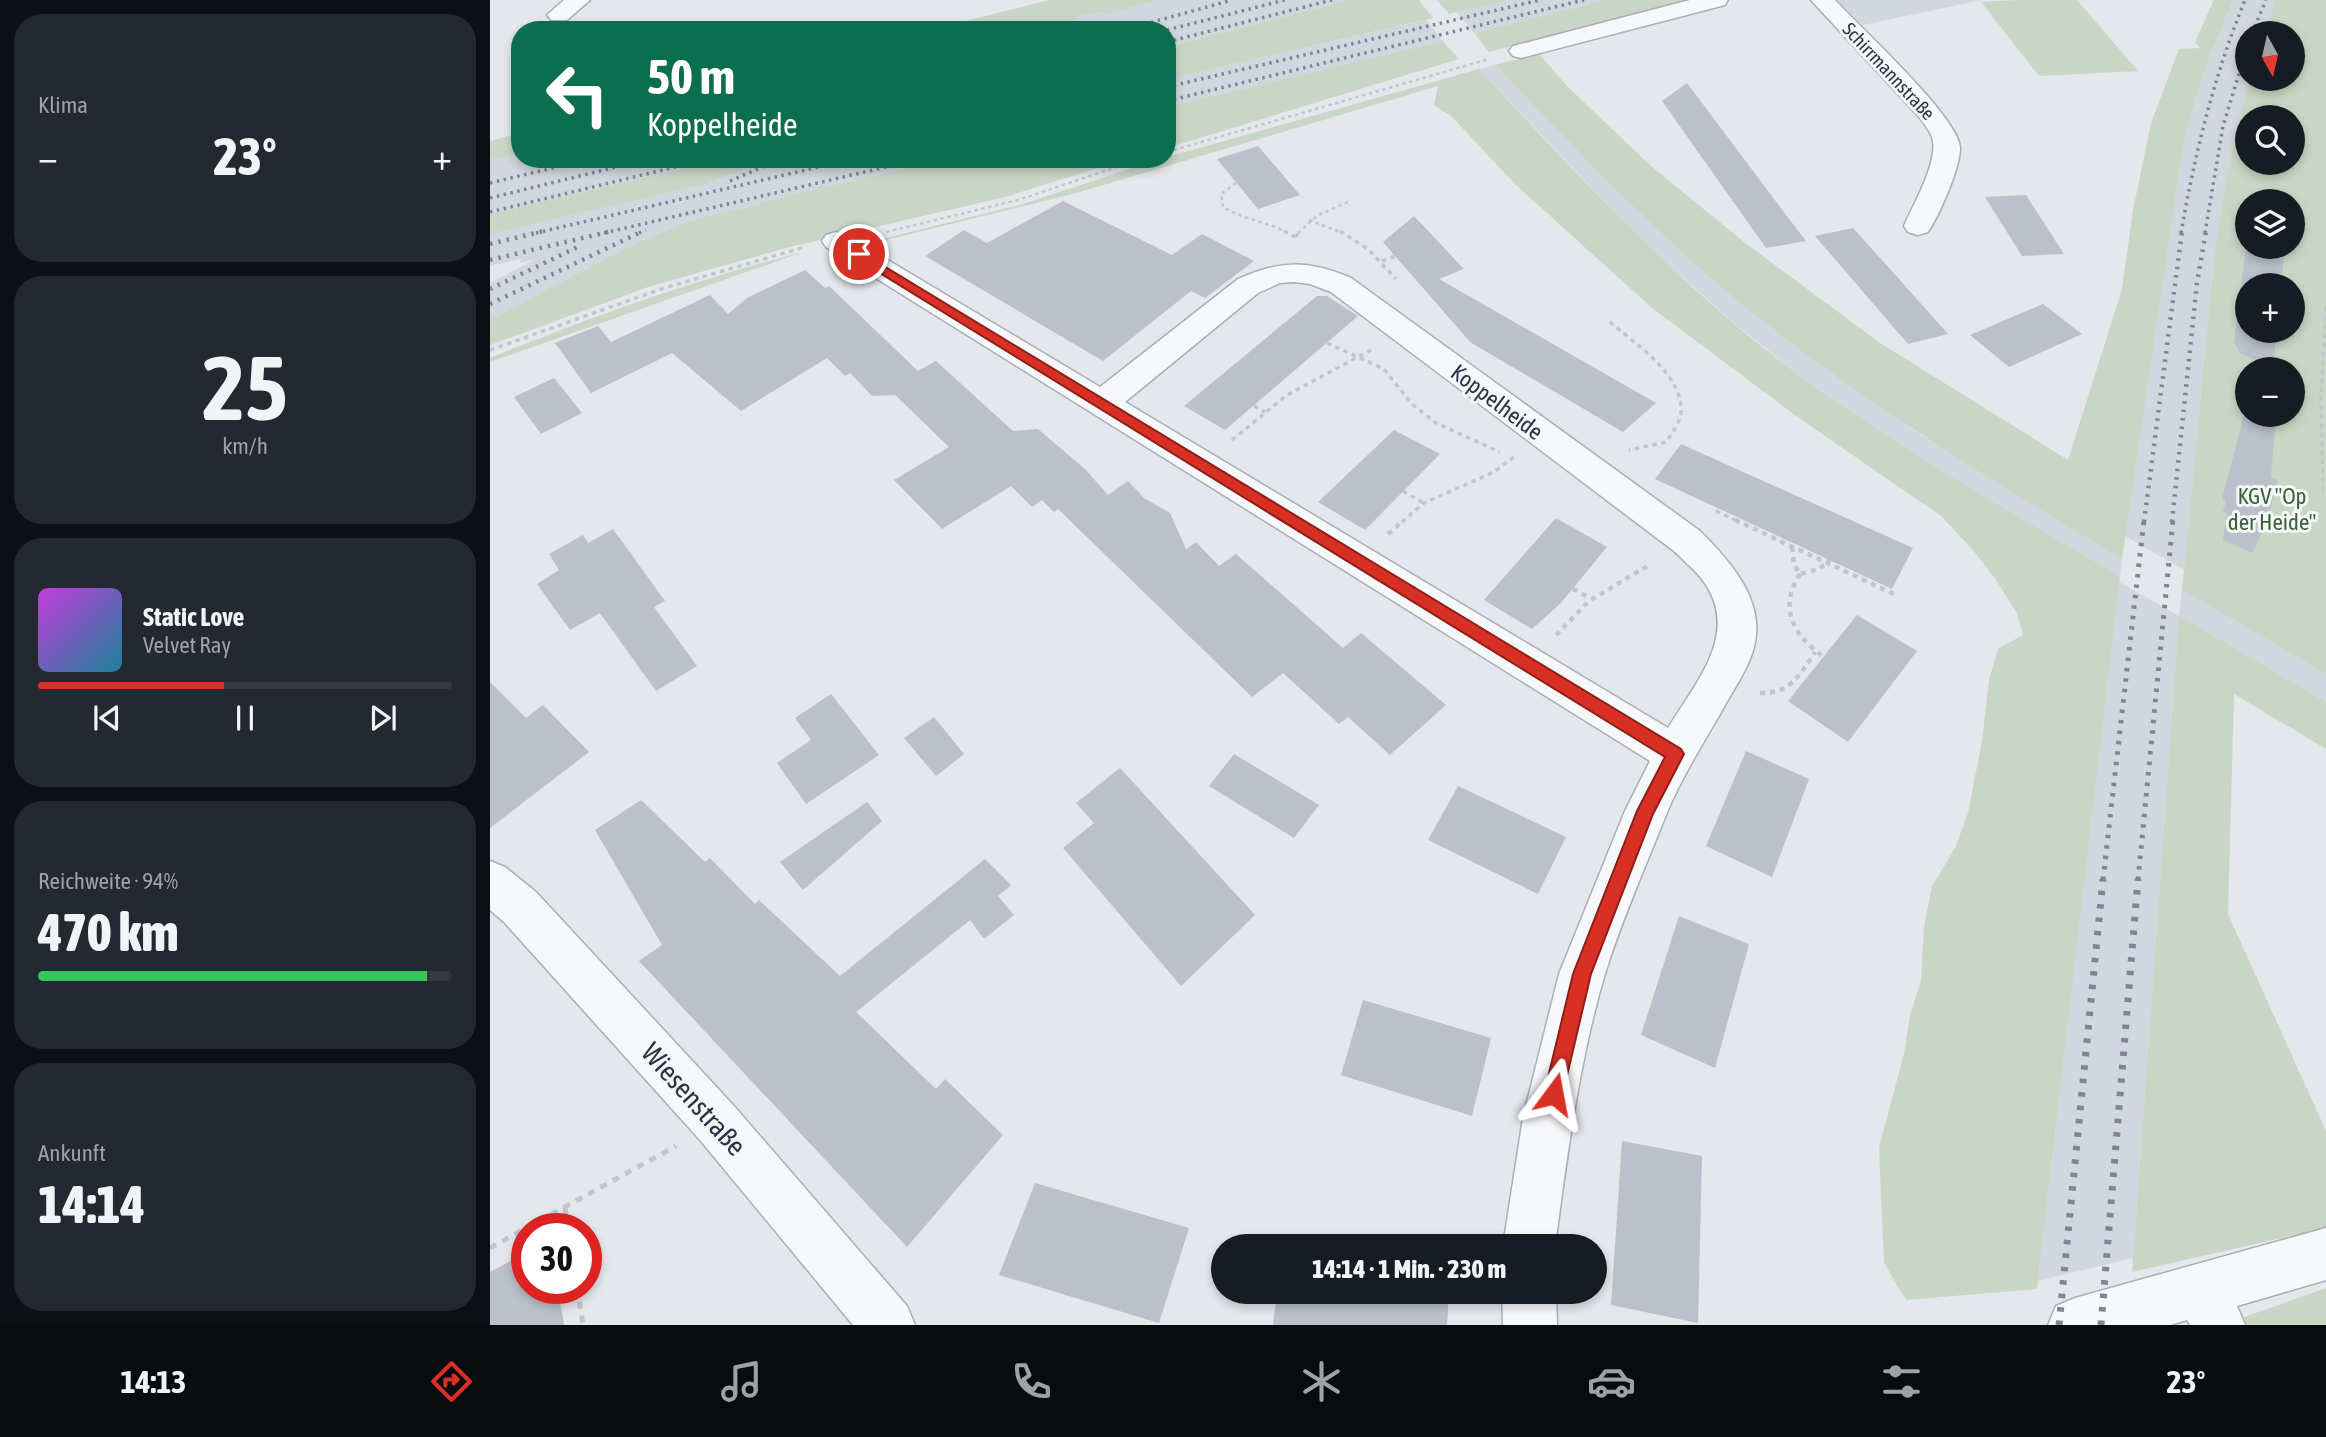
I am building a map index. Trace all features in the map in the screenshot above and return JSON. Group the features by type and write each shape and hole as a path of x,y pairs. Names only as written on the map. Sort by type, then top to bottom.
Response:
{"street":[{"path":"559,15 579,0"},
{"path":"1521,51 1717,0"},
{"name":"Schirrmannstraße","path":"1822,0 1930,114 1945,137 1948,148 1944,164 1918,226"},
{"path":"836,241 1675,754"},
{"path":"1102,403 1248,286 1286,271"},
{"name":"Koppelheide","path":"1286,271 1304,271 1341,285 1401,330 1698,525 1714,568 1734,606 1737,638 1732,657 1675,754 1646,811 1582,974 1548,1118 1531,1234"},
{"name":"Wiesenstraße","path":"490,882 520,908 717,1123 888,1325"},
{"path":"2075,1325 2209,1307 2326,1254"},
{"path":"1529,1304 1530,1325"}],"path":[{"path":"1176,149 1495,58"},
{"path":"490,350 661,289 805,247 1018,200 1114,168"},
{"path":"1236,183 1221,194 1223,207 1233,213 1266,222 1295,237"},
{"path":"1286,271 1295,237 1309,220 1324,210 1348,202"},
{"path":"1309,220 1347,233 1364,244 1398,281"},
{"path":"1382,261 1396,256"},
{"path":"2323,491 2321,399 2326,305"},
{"path":"1610,322 1669,377 1678,394 1681,411 1678,425 1666,442 1624,451"},
{"path":"1203,465 1287,395 1401,330"},
{"path":"1327,343 1354,358 1378,365 1393,378 1415,408 1439,426 1513,457 1494,472 1424,503 1399,523 1360,562"},
{"path":"1254,406 1265,412"},
{"path":"1404,491 1424,503"},
{"path":"1532,667 1573,612 1698,525 1792,547 1896,595"},
{"path":"1792,547 1794,565 1800,574"},
{"path":"1824,657 1804,640 1788,602 1789,592 1800,574 1829,562"},
{"path":"1573,589 1590,598"},
{"path":"1719,679 1762,694 1779,694 1791,689 1815,652"},
{"path":"490,1248 717,1123"},
{"path":"565,1207 566,1213"},
{"path":"580,1304 583,1325"}],"shaded area":[{"path":"1159,0 1349,0 1176,45 1176,21 1075,21 1078,17 1098,12 1107,14"},
{"path":"1509,0 1605,0 1474,33 1457,12"},
{"path":"1837,0 1982,0 1863,25"},
{"path":"2233,0 2276,0 2269,21 2235,21 2235,91 2246,91 2243,105 2235,105 2235,139 2215,249 2184,570 2125,536 2185,133 2209,58"},
{"path":"1426,20 1443,41 1176,105 1176,77"},
{"path":"1495,65 1663,234 1766,324 1918,433 2122,559 2120,576 1983,498 1866,423 1791,369 1733,322 1646,245 1479,69"},
{"path":"511,156 511,168 685,168 490,214 490,160"},
{"path":"748,168 908,168 760,202 760,205 587,268 565,283 490,320 490,283 536,259 519,263 522,259 490,266 490,234 706,184"},
{"path":"2119,582 2179,616 2182,590 2326,674 2326,702 2179,617 2133,1258 2038,1281"}],"green space":[{"path":"1050,0 1159,0 1107,14 1098,12 1078,17 1075,21 965,21"},
{"path":"1349,0 1419,0 1433,18 1176,77 1176,45"},
{"path":"1437,0 1509,0 1449,14"},
{"path":"1605,0 1690,0 1489,52 1474,33"},
{"path":"2077,0 2138,71 2039,76 1981,2"},
{"path":"2214,0 2233,0 2209,58 2185,133 2122,559 1897,418 1768,325 1661,233 1495,65 1539,54 1567,86 1651,166 1744,242 1880,343 2068,460 2122,289 2133,210 2151,123 2179,49 2200,48 2195,42"},
{"name":"KGV \"Op der Heide\"","path":"2276,0 2326,0 2326,674 2182,590 2215,249 2235,139 2235,175 2305,175 2305,105 2243,105 2246,91 2305,91 2305,21 2269,21"},
{"path":"1443,41 1459,59 1176,145 1176,105"},
{"path":"1479,69 1629,227 1749,336 1831,398 1912,452 2120,576 2037,1289 1906,1300 1884,1263 1879,1147 1904,1054 1910,1015 1921,981 1924,927 1932,886 1955,848 1968,813 1982,741 1989,680 1998,649 2023,635 2017,613 1996,580 1973,550 1941,516 1799,418 1652,308 1515,184 1451,116 1434,105 1438,86 1176,164 1176,154"},
{"path":"511,135 511,156 490,160 490,141"},
{"path":"685,168 748,168 706,184 490,234 490,214"},
{"path":"908,168 1098,168 1005,197 790,247 651,286 490,345 490,320 662,232 705,217 760,205 760,202"},
{"path":"1132,168 1161,168 1073,194 882,241 868,248 878,240 1023,204"},
{"path":"803,252 490,362 490,358 645,299"},
{"path":"2179,616 2326,702 2326,749 2234,694 2228,914 2326,1131 2326,1228 2132,1272"},
{"path":"2326,1288 2326,1325 2222,1325"}],"building":[{"path":"1687,83 1806,241 1766,248 1662,101"},
{"path":"1258,146 1300,195 1258,209 1217,159"},
{"path":"2026,195 2064,254 2022,256 1985,197"},
{"path":"1063,201 1172,255 1202,234 1254,261 1205,298 1191,291 1103,361 925,256 964,230 987,243"},
{"path":"1414,216 1464,269 1439,279 1656,403 1623,432 1470,342 1383,242"},
{"path":"1853,228 1948,334 1908,344 1815,236"},
{"path":"2244,259 2284,259 2282,273 2243,273"},
{"path":"805,270 825,288 829,286 918,371 936,361 1013,431 1038,429 1086,470 1108,495 1128,481 1144,498 1170,513 1186,549 1196,542 1219,566 1236,554 1343,648 1361,633 1446,705 1390,755 1348,717 1339,724 1283,673 1252,697 1058,509 1054,512 1042,500 1032,507 1011,486 942,529 894,480 949,447 895,395 872,396 850,373 845,376 827,358 741,411 672,353 591,393 555,343 598,326 611,342 710,295 728,314 747,298"},
{"path":"1317,296 1327,296 1358,316 1225,430 1184,406"},
{"path":"2043,304 2082,334 2009,367 1970,335"},
{"path":"2235,334 2235,343 2276,343 2274,357 2249,357 2241,354 2234,342"},
{"path":"554,378 582,413 541,434 514,397"},
{"path":"2241,427 2275,427 2271,477 2278,480 2268,519 2252,553 2223,540 2227,513 2223,512 2226,501 2222,499"},
{"path":"1394,430 1440,454 1365,530 1318,502"},
{"path":"1681,444 1913,548 1892,589 1655,479"},
{"path":"1556,518 1607,547 1560,604 1532,629 1484,600"},
{"path":"613,529 665,601 654,607 697,666 656,691 600,613 570,630 537,584 559,570 549,554 583,535 588,543"},
{"path":"1857,615 1917,651 1848,742 1788,701"},
{"path":"490,682 526,718 543,705 589,752 490,828"},
{"path":"831,694 879,755 806,804 777,763 811,740 795,718"},
{"path":"934,717 964,754 936,776 904,738"},
{"path":"1746,751 1809,779 1772,877 1706,846"},
{"path":"1234,754 1319,805 1294,838 1209,786"},
{"path":"1120,768 1255,915 1181,986 1063,848 1094,823 1076,803"},
{"path":"1458,786 1566,837 1538,894 1428,840"},
{"path":"641,800 705,862 710,858 755,904 759,900 840,976 985,859 1011,885 998,896 1014,915 984,939 970,920 856,1012 936,1089 945,1079 1003,1135 907,1247 639,961 662,945 595,830"},
{"path":"867,802 882,821 803,890 780,862"},
{"path":"1679,916 1749,944 1715,1068 1641,1035"},
{"path":"1363,1000 1491,1038 1472,1116 1341,1075"},
{"path":"1622,1141 1702,1156 1698,1323 1611,1305"},
{"path":"1035,1183 1189,1228 1159,1323 999,1275"},
{"path":"511,1261 511,1304 561,1304 564,1325 490,1325 490,1272"},
{"path":"1276,1304 1448,1304 1447,1325 1273,1325"}],"railway":[{"path":"1156,21 1232,0"},
{"path":"1176,28 1285,0"},
{"path":"1176,40 1332,0"},
{"path":"1176,85 1540,0"},
{"path":"1176,99 1584,0"},
{"path":"2181,233 2207,115 2245,0"},
{"path":"2257,21 2266,0"},
{"path":"2205,233 2223,126 2235,87"},
{"path":"490,183 552,168"},
{"path":"490,198 612,168"},
{"path":"490,212 671,168"},
{"path":"730,181 760,168"},
{"path":"536,233 814,168"},
{"path":"604,233 882,168"},
{"path":"639,233 646,230"},
{"path":"490,244 544,231"},
{"path":"490,260 612,231"},
{"path":"490,304 643,231"},
{"path":"2144,522 2182,231"},
{"path":"2172,522 2197,283 2206,231"},
{"path":"490,289 582,245"},
{"path":"2103,880 2144,520"},
{"path":"2138,880 2173,520"},
{"path":"2059,1325 2103,879"},
{"path":"2101,1325 2138,879"}],"route":[{"path":"859,254 1675,754 1646,811 1582,974 1554,1094"}]}
